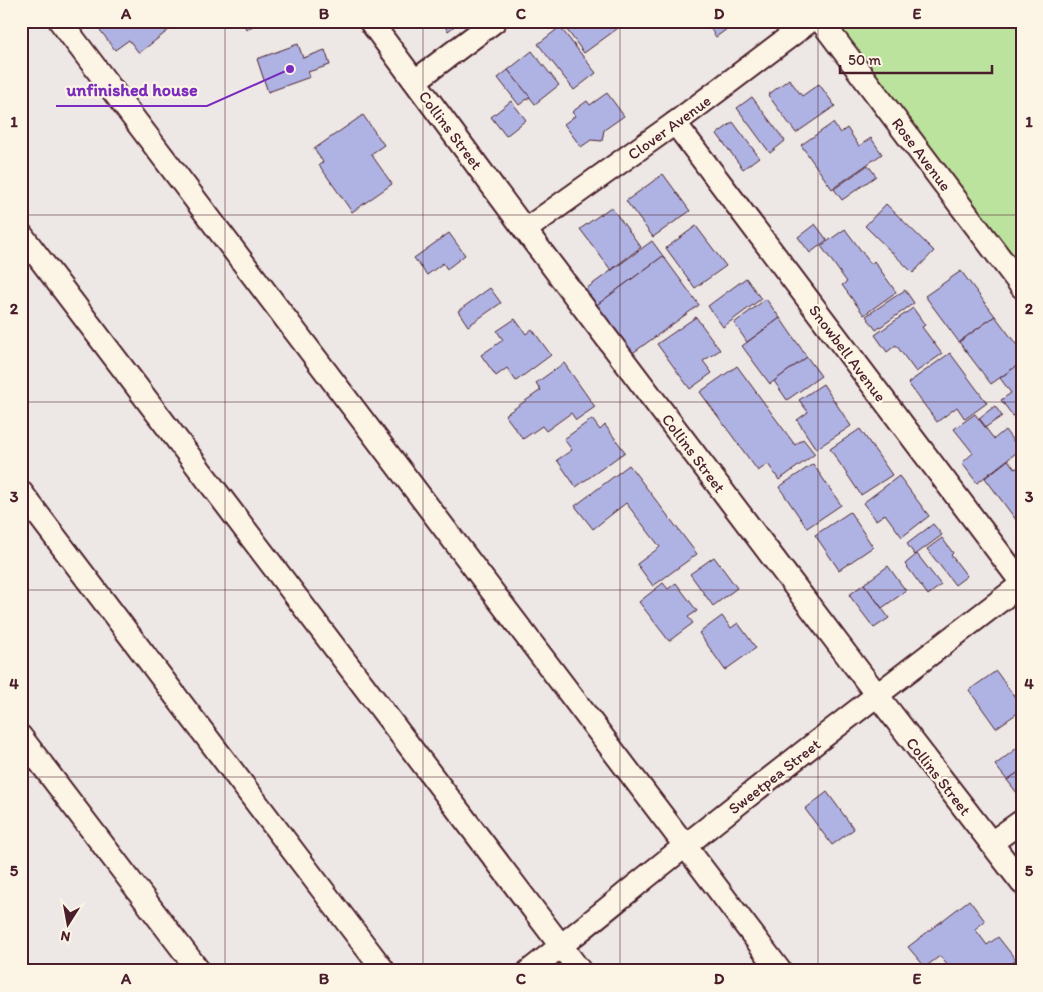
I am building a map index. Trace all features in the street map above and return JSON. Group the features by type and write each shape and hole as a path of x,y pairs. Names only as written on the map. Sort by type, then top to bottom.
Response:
{"street":[{"path":"60,21 780,971"},
{"name":"Collins Street","path":"370,21 525,230 877,695 1022,883"},
{"path":"414,81 494,21"},
{"name":"Clover Avenue","path":"525,230 675,123 810,21"},
{"name":"Rose Avenue","path":"821,21 1022,287"},
{"name":"Snowbell Avenue","path":"675,123 1022,583"},
{"path":"21,234 580,971"},
{"path":"21,492 384,971"},
{"name":"Sweetpea Street","path":"529,971 686,845 1022,583"},
{"path":"21,737 199,971"},
{"path":"991,843 1022,821"}],"green space":[{"path":"834,21 1022,21 1022,267"}],"building":[{"path":"112,21 177,21 178,23 139,53 129,40 115,50 100,30"},
{"path":"241,21 259,21 247,30"},
{"path":"441,21 461,21 448,31"},
{"path":"580,21 624,21 625,23 584,53 567,30"},
{"path":"705,21 738,21 716,37"},
{"path":"560,27 596,73 574,90 538,44"},
{"path":"298,44 303,58 325,50 330,65 308,72 310,77 268,92 257,59"},
{"path":"532,51 559,85 535,104 508,70"},
{"path":"508,70 530,97 519,105 498,78"},
{"path":"789,79 802,96 819,84 835,106 796,133 768,95"},
{"path":"607,93 624,116 604,130 602,141 591,140 581,147 564,124 575,116 572,112 587,101 590,105"},
{"path":"752,97 785,141 770,153 737,108"},
{"path":"511,101 526,120 506,136 491,117"},
{"path":"363,115 384,145 371,154 392,184 352,212 319,165 323,162 314,149"},
{"path":"733,122 759,157 743,169 717,134"},
{"path":"833,123 840,133 847,128 859,146 871,138 882,154 832,189 801,145"},
{"path":"868,165 876,176 842,200 834,189"},
{"path":"663,174 690,211 653,237 626,201"},
{"path":"886,204 934,251 913,273 865,226"},
{"path":"611,207 641,247 611,270 580,229"},
{"path":"815,224 827,240 810,253 798,237"},
{"path":"696,226 726,266 695,288 666,248"},
{"path":"845,229 871,264 874,261 896,292 864,315 842,285 847,282 821,246"},
{"path":"449,233 465,255 447,269 443,263 427,275 414,258"},
{"path":"652,241 663,256 594,307 583,291"},
{"path":"663,256 699,305 630,355 594,307"},
{"path":"961,271 995,316 959,342 925,296"},
{"path":"746,278 761,299 723,327 708,306"},
{"path":"490,288 501,303 468,326 458,311"},
{"path":"905,290 914,303 876,330 866,316"},
{"path":"766,299 780,318 747,342 734,323"},
{"path":"913,308 925,325 922,327 942,354 916,372 896,345 887,352 875,335"},
{"path":"995,316 1022,352 1022,362 991,384 959,342"},
{"path":"696,317 720,350 703,361 712,373 690,389 657,344"},
{"path":"780,318 807,357 770,384 742,346"},
{"path":"515,319 526,334 532,329 551,355 516,381 507,368 496,376 481,355 503,340 497,331"},
{"path":"950,353 987,403 965,419 957,407 937,422 908,383"},
{"path":"807,357 821,376 787,400 774,381"},
{"path":"1022,362 1022,428 1001,400 1011,393 1000,378"},
{"path":"564,363 595,407 576,420 571,413 546,431 542,426 523,439 505,415 541,390 536,383"},
{"path":"737,366 795,445 803,439 815,454 779,480 768,464 758,471 700,392"},
{"path":"823,384 851,426 816,449 797,420 808,412 799,400"},
{"path":"995,406 1002,416 986,427 979,418"},
{"path":"975,414 994,439 1005,430 1020,450 977,483 962,463 973,453 954,429"},
{"path":"592,419 600,430 605,425 625,452 576,487 557,460 572,450 564,439"},
{"path":"860,429 892,475 861,495 830,449"},
{"path":"1008,460 1015,469 1022,465 1022,528 985,478"},
{"path":"813,464 841,505 807,528 779,487"},
{"path":"629,465 697,554 653,586 637,564 660,547 626,503 593,529 575,506"},
{"path":"899,476 929,516 902,537 885,514 876,520 863,503"},
{"path":"850,512 873,547 839,570 815,535"},
{"path":"933,524 942,535 915,555 907,544"},
{"path":"942,538 953,553 951,555 967,576 955,585 927,549"},
{"path":"917,554 941,585 928,595 905,564"},
{"path":"714,557 737,588 713,606 690,574"},
{"path":"888,566 906,591 882,608 864,584"},
{"path":"663,583 668,589 676,583 697,611 688,617 693,623 669,641 639,602"},
{"path":"864,584 889,618 874,628 849,595"},
{"path":"722,616 731,628 738,623 756,648 725,670 699,633"},
{"path":"996,671 1022,707 1022,710 996,728 969,690"},
{"path":"1022,744 1022,770 1007,780 995,765"},
{"path":"1022,770 1022,790 1017,793 1007,780"},
{"path":"827,792 854,829 832,845 805,809"},
{"path":"969,900 985,921 975,929 987,945 998,937 1016,960 1002,971 952,971 940,956 925,967 908,947"}],"place":[{"name":"unfinished house","path":"290,69"}]}
